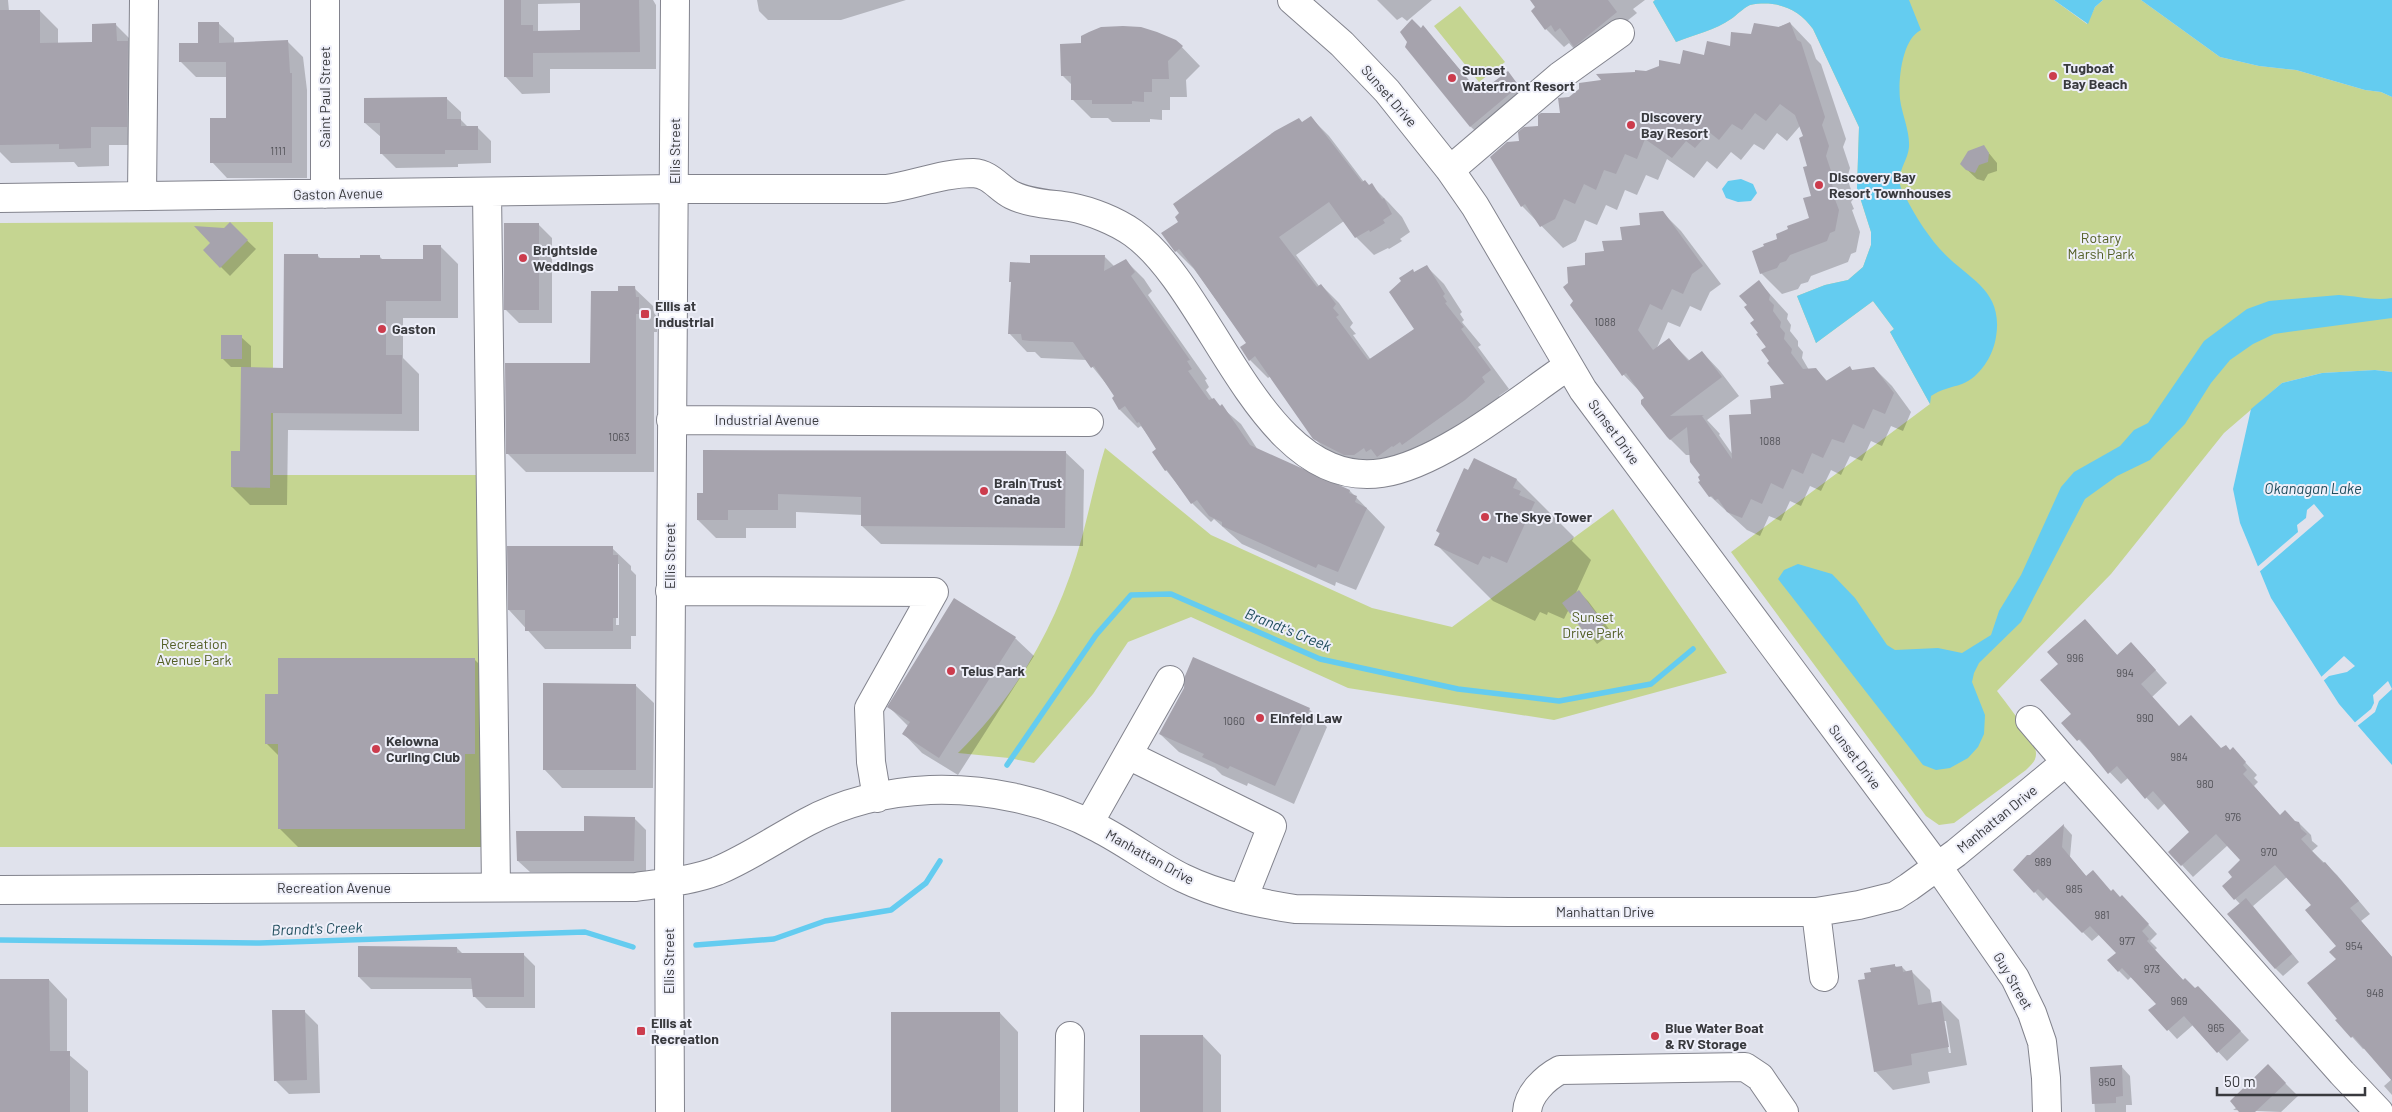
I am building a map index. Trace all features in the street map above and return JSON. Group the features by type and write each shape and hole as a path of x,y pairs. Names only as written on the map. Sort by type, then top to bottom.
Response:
{"street":[{"path":"142,196 144,0"},
{"name":"Saint Paul Street","path":"325,0 325,194"},
{"name":"Ellis Street","path":"670,1112 668,883 675,0"},
{"name":"Sunset Drive","path":"1292,0 1342,44 1387,91 1450,170 1475,206 1583,390 1938,867"},
{"path":"1450,170 1560,76 1620,33"},
{"name":"Gaston Avenue","path":"0,198 675,189 886,189 907,186 928,178 976,173 988,177 1011,195 1043,203 1072,207 1102,217 1132,232 1149,246 1181,284 1246,387 1284,436 1330,468 1356,474 1382,473 1411,466 1452,445 1568,366"},
{"path":"486,192 496,887"},
{"name":"Industrial Avenue","path":"671,420 1089,422"},
{"path":"670,591 934,592 869,708 870,762 877,798"},
{"path":"1089,823 1170,680"},
{"path":"2030,720 2336,1066 2379,1112"},
{"path":"1128,755 1272,826 1243,899"},
{"name":"Manhattan Drive","path":"668,883 716,871 809,821 852,803 931,790 974,792 1028,800 1068,813 1089,823 1183,878 1243,899 1295,910 1816,912 1895,896 1938,867 2066,762"},
{"name":"Guy Street","path":"1938,867 2015,978 2032,1013 2044,1060 2047,1112"},
{"name":"Recreation Avenue","path":"0,890 636,887 668,883"},
{"path":"1816,912 1824,977"},
{"path":"1069,1112 1070,1036"},
{"path":"1527,1112 1528,1102 1547,1077 1560,1070 1745,1067 1760,1077 1784,1112"}],"green space":[{"name":"Rotary Marsh Park","path":"1655,0 2054,0 2087,24 2095,7 2103,0 2141,0 2220,57 2259,66 2296,70 2365,90 2381,92 2392,97 2392,372 2375,370 2322,373 2282,383 2224,433 2111,574 1997,691 2032,740 2036,754 2035,759 2026,770 1954,823 1939,825 1926,816 1731,552 1930,404 1890,332 1894,329 1873,301 1816,343 1797,296 1825,285 1848,280 1863,267 1871,245 1871,232 1857,188 1859,127 1813,29 1793,11 1777,5 1750,5 1718,26 1676,42 1653,2"},
{"path":"1460,6 1505,62 1479,82 1434,26"},
{"name":"Recreation Avenue Park","path":"273,222 273,475 485,475 485,847 0,847 0,223"},
{"name":"Sunset Drive Park","path":"1105,448 1211,535 1372,608 1452,627 1613,509 1727,673 1554,720 1348,688 1191,617 1128,642 1093,694 1034,763 1009,758 958,753 980,730 1018,680 1049,626 1073,567"}],"water":[{"path":"1655,0 1909,0 1921,30 1909,42 1901,71 1900,99 1909,147 1900,173 1900,184 1914,212 1934,242 1981,286 1989,295 1994,307 1997,320 1996,337 1992,351 1985,365 1969,381 1942,390 1931,396 1930,404 1890,332 1894,329 1873,301 1816,343 1797,296 1825,285 1848,280 1863,267 1871,245 1871,232 1857,188 1859,127 1813,29 1800,16 1786,7 1760,4 1750,5 1718,26 1676,42 1653,2"},
{"path":"2054,0 2103,0 2095,7 2088,24"},
{"path":"2141,0 2392,0 2392,97 2381,92 2365,90 2296,70 2259,66 2220,57"},
{"path":"1741,179 1753,184 1757,193 1751,201 1738,202 1726,198 1722,189 1728,181"},
{"path":"2339,295 2372,299 2392,298 2392,318 2274,334 2253,344 2230,360 2211,383 2185,424 2150,460 2117,476 2085,499 2021,622 1979,663 1972,682 1985,715 1984,734 1978,747 1968,758 1950,768 1936,770 1923,765 1778,579 1784,570 1798,564 1832,574 1855,598 1887,645 1895,650 1938,648 1962,653 1991,635 1999,611 2021,575 2061,487 2074,472 2120,446 2134,430 2148,423 2204,341 2247,309 2269,301"},
{"name":"Okanagan Lake","path":"2375,370 2392,372 2392,765 2339,704 2271,598 2240,523 2233,489 2251,409 2282,383 2322,373"}],"pier":[{"path":"2314,504 2324,516 2258,573 2256,568 2298,532 2297,525 2306,518 2307,510"},
{"path":"2344,656 2355,666 2347,672 2329,676 2322,682 2320,678"},
{"path":"2388,681 2392,689 2379,701 2375,712 2356,727 2353,724 2371,709 2374,703 2373,695"}],"building":[{"path":"504,0 521,0 521,25 533,25 533,31 580,30 580,0 639,0 640,52 533,53 533,77 504,77"},
{"name":"Sunset Waterfront Resort","path":"1530,0 1608,0 1617,12 1574,47 1560,28 1555,32 1551,25 1545,30 1531,11 1535,7"},
{"path":"0,10 40,10 40,43 92,42 92,24 116,23 117,41 128,41 127,127 91,127 91,148 59,149 59,144 0,145"},
{"name":"Sunset Waterfront Resort","path":"1412,19 1421,28 1423,25 1479,93 1508,71 1519,86 1470,127 1405,47 1407,42 1400,32"},
{"path":"198,22 219,22 219,43 288,40 290,73 292,73 292,163 210,163 210,118 226,118 226,62 179,62 179,43 198,43"},
{"name":"Discovery Bay Resort","path":"1790,22 1797,40 1801,42 1825,117 1822,125 1829,146 1826,156 1833,177 1831,180 1833,188 1831,189 1839,210 1835,231 1830,233 1827,241 1790,255 1777,268 1760,274 1752,251 1764,246 1763,244 1777,239 1776,234 1788,229 1787,226 1809,218 1803,198 1811,196 1803,167 1807,166 1799,138 1803,136 1795,115 1780,104 1766,121 1755,113 1742,130 1732,124 1719,140 1709,132 1695,148 1686,141 1672,158 1645,139 1637,159 1625,154 1616,174 1604,170 1596,190 1584,184 1575,204 1564,199 1555,219 1540,227 1525,204 1521,207 1490,157 1507,142 1519,141 1518,132 1524,127 1538,126 1538,115 1541,113 1560,113 1558,98 1569,97 1579,89 1579,83 1601,80 1596,74 1635,72 1635,70 1646,71 1659,66 1659,60 1680,64 1683,50 1704,55 1707,41 1730,46 1731,32 1751,34 1754,23 1779,27"},
{"path":"1101,27 1141,27 1157,32 1176,40 1183,46 1168,61 1169,79 1152,79 1152,92 1144,92 1144,102 1132,101 1132,104 1092,104 1092,100 1071,100 1071,76 1061,76 1060,44 1081,43 1081,36"},
{"path":"447,97 447,119 461,119 461,126 478,126 478,150 445,150 445,154 380,154 380,123 364,123 364,98"},
{"path":"1311,116 1362,182 1365,180 1369,185 1372,183 1382,199 1384,198 1392,214 1383,220 1385,223 1355,238 1329,202 1279,237 1317,287 1321,284 1336,304 1333,308 1339,315 1336,317 1368,360 1414,329 1389,292 1401,281 1399,278 1413,269 1414,272 1427,265 1445,294 1443,296 1447,302 1445,303 1464,327 1461,329 1491,370 1482,377 1485,382 1465,400 1402,445 1400,442 1377,457 1371,449 1366,452 1364,448 1354,455 1344,455 1313,439 1255,356 1249,361 1240,347 1246,343 1193,267 1179,249 1175,252 1161,233 1178,222 1175,217 1179,213 1173,204 1275,131 1299,118 1302,122"},
{"path":"1984,145 1989,153 1988,162 1979,165 1975,173 1966,170 1960,164 1968,151"},
{"path":"1663,211 1703,266 1692,274 1683,294 1672,289 1662,310 1650,304 1638,330 1653,350 1669,338 1688,361 1702,351 1722,377 1670,416 1704,415 1702,416 1732,459 1729,415 1751,414 1750,400 1771,398 1770,386 1784,384 1767,363 1769,361 1761,350 1766,347 1750,323 1754,320 1744,307 1747,305 1739,296 1759,280 1770,295 1769,300 1774,305 1773,311 1781,322 1780,327 1785,333 1784,339 1792,349 1791,353 1803,369 1816,368 1826,381 1850,366 1852,370 1874,367 1894,393 1885,414 1873,409 1864,429 1853,424 1844,443 1832,439 1823,458 1812,453 1803,474 1792,469 1783,489 1771,483 1762,504 1751,499 1742,518 1727,512 1718,499 1715,500 1712,496 1709,497 1698,482 1700,481 1698,477 1700,475 1690,462 1687,427 1670,440 1667,437 1641,404 1641,400 1644,398 1626,373 1622,376 1570,305 1573,301 1563,287 1568,283 1567,267 1585,265 1585,253 1604,251 1602,241 1622,240 1620,227 1640,225 1639,213"},
{"path":"230,222 248,240 220,268 203,250 210,243 194,226 224,228"},
{"path":"504,223 539,223 539,310 504,310"},
{"path":"423,245 441,245 441,301 386,301 386,355 402,355 402,414 271,413 270,488 231,487 231,451 240,451 241,367 283,368 284,254 318,254 318,258 360,258 360,255 380,255 380,259 423,259"},
{"path":"1030,255 1105,255 1104,271 1126,259 1135,272 1131,276 1190,360 1187,361 1192,369 1188,371 1209,400 1214,398 1220,406 1222,404 1250,445 1350,490 1349,493 1357,496 1355,502 1367,508 1338,572 1318,564 1316,568 1222,526 1222,522 1209,516 1197,500 1191,504 1152,452 1156,449 1139,422 1137,423 1125,406 1119,410 1112,398 1114,396 1094,366 1091,368 1073,342 1030,341 1022,340 1021,334 1008,334 1011,282 1009,282 1010,262 1030,263"},
{"path":"618,286 635,286 636,297 639,297 639,314 636,314 636,454 506,454 505,363 590,363 591,291 618,291"},
{"path":"221,335 242,335 242,359 221,359"},
{"path":"703,450 1066,451 1065,528 861,526 861,497 778,494 778,510 728,510 728,520 697,520 697,493 703,493"},
{"name":"The Skye Tower","path":"1474,458 1517,479 1513,488 1521,491 1519,495 1535,502 1507,563 1491,556 1490,559 1483,556 1478,565 1434,545 1440,533 1436,531 1464,468 1468,470"},
{"path":"507,546 613,546 613,555 618,555 618,618 613,618 613,631 525,631 525,610 508,610"},
{"path":"1579,590 1604,624 1587,636 1562,603"},
{"name":"Telus Park","path":"954,598 1016,637 939,758 902,734 910,722 887,707"},
{"path":"2085,619 2117,655 2131,642 2156,670 2141,684 2179,726 2191,715 2221,748 2226,745 2230,750 2233,747 2246,762 2243,765 2247,770 2243,774 2280,815 2285,810 2295,821 2299,822 2301,829 2307,834 2301,839 2323,863 2325,862 2359,901 2350,908 2392,957 2392,1081 2353,1036 2351,1038 2335,1020 2337,1019 2307,983 2336,959 2329,952 2336,946 2305,910 2311,905 2275,865 2234,900 2222,886 2232,877 2228,872 2240,860 2216,834 2181,866 2168,852 2189,832 2153,791 2145,799 2117,766 2108,774 2080,739 2077,741 2061,723 2071,714 2040,680 2058,664 2047,652"},
{"path":"1193,657 1310,708 1275,786 1230,766 1228,769 1202,757 1204,754 1159,734 1184,688 1185,676"},
{"name":"Kelowna Curling Club","path":"278,658 475,658 475,754 465,754 465,829 278,829 278,744 265,744 265,694 278,694"},
{"path":"543,683 636,684 636,770 543,770"},
{"path":"584,816 635,817 634,861 517,861 516,831 584,831"},
{"path":"2064,824 2062,847 2086,876 2093,870 2111,891 2113,889 2120,897 2122,895 2149,924 2142,931 2149,939 2147,941 2183,980 2185,978 2195,988 2198,986 2241,1031 2217,1053 2184,1016 2167,1031 2148,1010 2156,1004 2122,968 2118,972 2107,960 2116,953 2090,926 2082,933 2038,889 2034,893 2013,870 2027,855 2030,855"},
{"path":"2246,898 2292,954 2275,969 2227,914"},
{"path":"358,946 457,947 457,953 524,953 524,997 473,997 471,978 358,977"},
{"path":"1895,964 1895,967 1902,966 1903,972 1912,970 1918,1005 1941,1001 1949,1047 1911,1054 1912,1065 1874,1072 1858,980 1865,979 1864,973 1871,972 1870,968"},
{"path":"0,979 49,979 50,1051 70,1051 70,1112 0,1112"},
{"path":"272,1010 305,1010 307,1080 274,1081"},
{"path":"891,1012 1000,1012 1000,1112 891,1112"},
{"path":"1140,1035 1203,1035 1203,1112 1140,1112"},
{"path":"2268,1064 2286,1083 2255,1112 2239,1112 2230,1101"},
{"path":"2122,1065 2123,1096 2116,1097 2116,1103 2092,1104 2090,1067"}],"waterway":[{"name":"Brandt's Creek","path":"1007,765 1096,635 1131,595 1171,594 1320,659 1458,689 1559,701 1651,684 1693,649"},
{"name":"Brandt's Creek","path":"696,945 774,939 825,921 891,910 926,883 940,861"},
{"name":"Brandt's Creek","path":"0,940 260,943 585,932 633,947"}],"place":[{"name":"Tugboat Bay Beach","path":"2053,76"},
{"name":"Sunset Waterfront Resort","path":"1452,78"},
{"name":"Discovery Bay Resort","path":"1631,125"},
{"name":"Discovery Bay Resort Townhouses","path":"1819,185"},
{"name":"Brightside Weddings","path":"523,258"},
{"name":"Ellis at Industrial","path":"645,314"},
{"name":"Gaston","path":"382,329"},
{"name":"Brain Trust Canada","path":"984,491"},
{"name":"The Skye Tower","path":"1485,517"},
{"name":"Telus Park","path":"951,671"},
{"name":"Einfeld Law","path":"1260,718"},
{"name":"Kelowna Curling Club","path":"376,749"},
{"name":"Ellis at Recreation","path":"641,1031"},
{"name":"Blue Water Boat & RV Storage","path":"1655,1036"}]}
